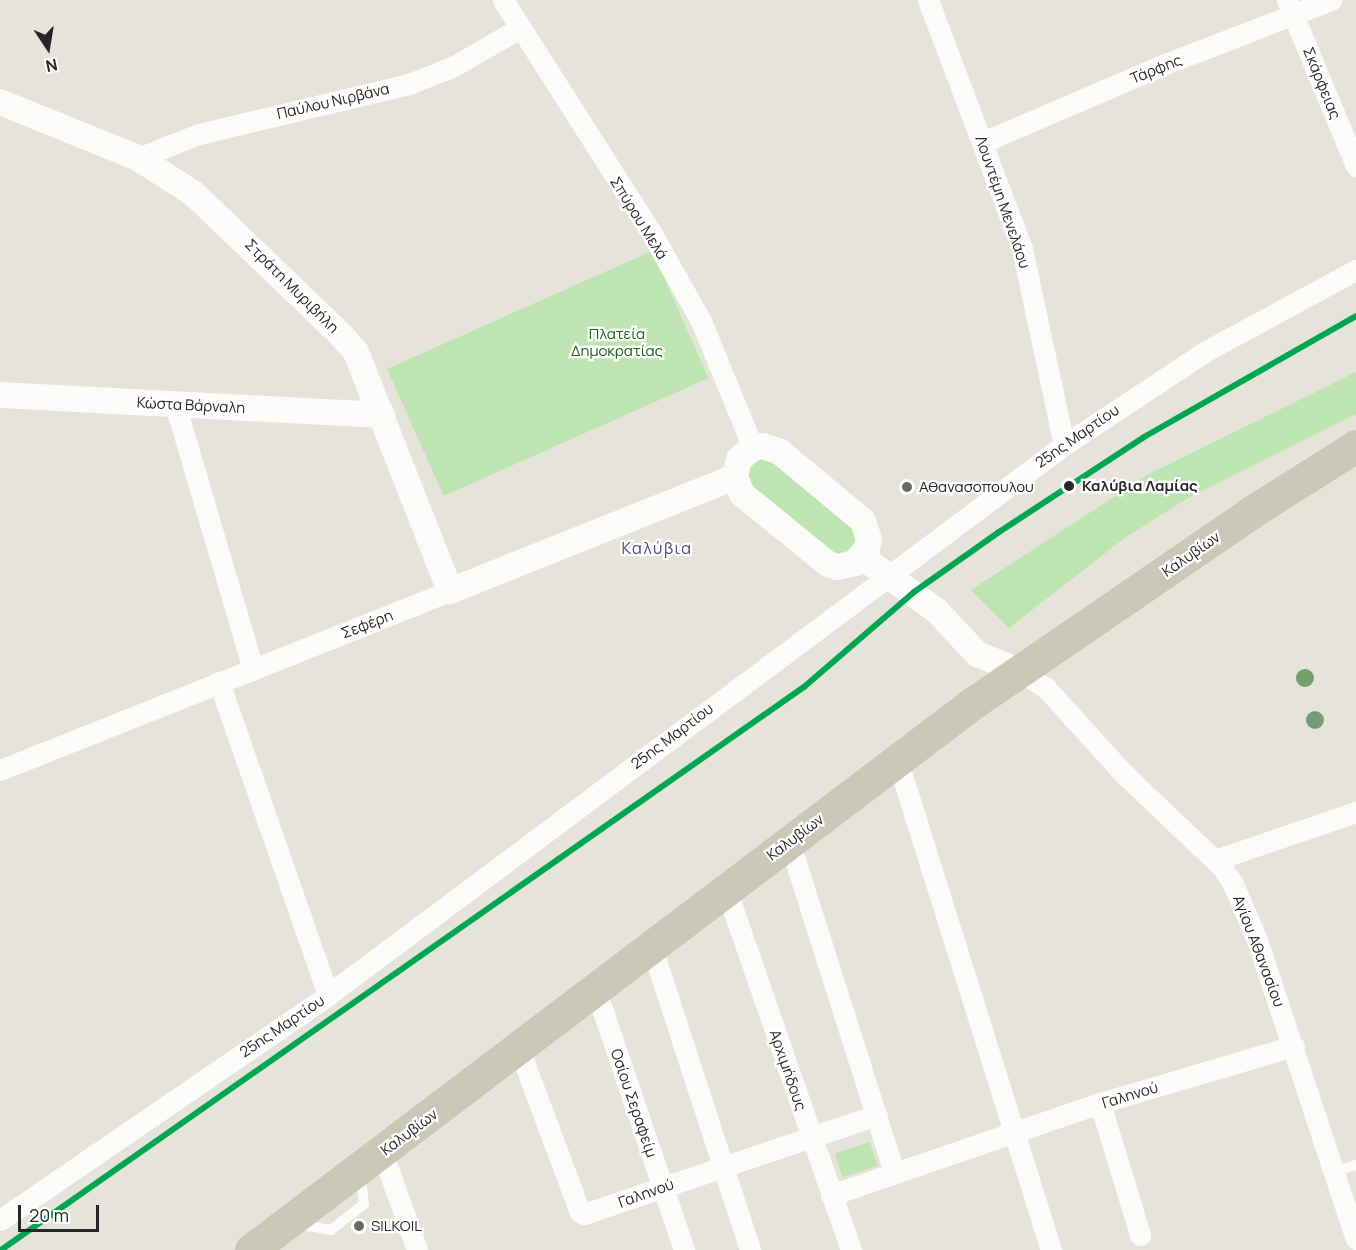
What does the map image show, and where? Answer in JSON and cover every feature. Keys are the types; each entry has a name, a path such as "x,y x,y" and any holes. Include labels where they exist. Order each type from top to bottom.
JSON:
{"main road":[{"name":"Καλυβίων","path":"251,1250 596,991 897,759 1019,671 1250,513 1356,446"}],"street":[{"name":"Σπύρου Μελά","path":"503,0 651,232 684,291 728,382 753,448"},
{"name":"Λουντέμη Μενελάου","path":"928,0 1022,249 1064,445"},
{"name":"Τάρφης","path":"983,142 1291,8 1331,0"},
{"name":"Σκάρφειας","path":"1291,8 1356,166"},
{"name":"Παύλου Νιρβάνα","path":"138,158 199,135 409,84 454,66 520,28"},
{"name":"Στράτη Μυριβήλη","path":"0,102 138,158 193,193 326,319 356,352 450,591"},
{"name":"25ης Μαρτίου","path":"0,1220 328,995 888,573 1064,445 1206,351 1356,270"},
{"name":"Κώστα Βάρναλη","path":"0,395 382,415"},
{"path":"176,404 253,669"},
{"path":"753,448 772,448 780,452 863,521 869,539 862,556 846,566 828,564 742,494 735,477 739,459 753,448"},
{"name":"Σεφέρη","path":"0,770 735,477"},
{"path":"862,556 937,611 977,654 1019,671"},
{"name":"Αγίου Αθανασίου","path":"1019,671 1046,688 1125,775 1215,860 1233,884 1257,940 1294,1046 1356,1239"},
{"path":"219,682 328,995"},
{"path":"897,759 1051,1250"},
{"path":"1215,860 1356,813"},
{"path":"789,841 894,1172"},
{"name":"Αρχιμήδους","path":"726,890 851,1250"},
{"path":"652,948 750,1250"},
{"name":"Οσίου Σεραφείμ","path":"596,991 684,1250"},
{"name":"Γαληνού","path":"831,1196 894,1172 1100,1103 1294,1046"},
{"name":"Γαληνού","path":"519,1049 580,1212 588,1214 810,1135 877,1115"},
{"path":"1100,1103 1140,1235"},
{"path":"371,1160 417,1250"}],"lane":[{"path":"1334,1172 1356,1165"}],"green space":[{"name":"Πλατεία Δημοκρατίας","path":"652,251 709,378 444,496 387,369"},
{"path":"1356,372 1356,414 1188,498 1126,537 1009,628 971,590 1149,474"},
{"path":"764,453 857,523 862,542 839,561 749,493 746,463"},
{"path":"870,1142 878,1166 843,1177 835,1153"}],"transit line":[{"path":"1,1250 804,687 914,592 999,532 1144,437 1356,316"}],"place":[{"name":"Καλύβια Λαμίας","path":"1069,486"},
{"name":"Αθανασοπουλου","path":"907,487"},
{"name":"SILKOIL","path":"359,1226"}],"district":[{"name":"Καλύβια","path":"657,548"}]}
